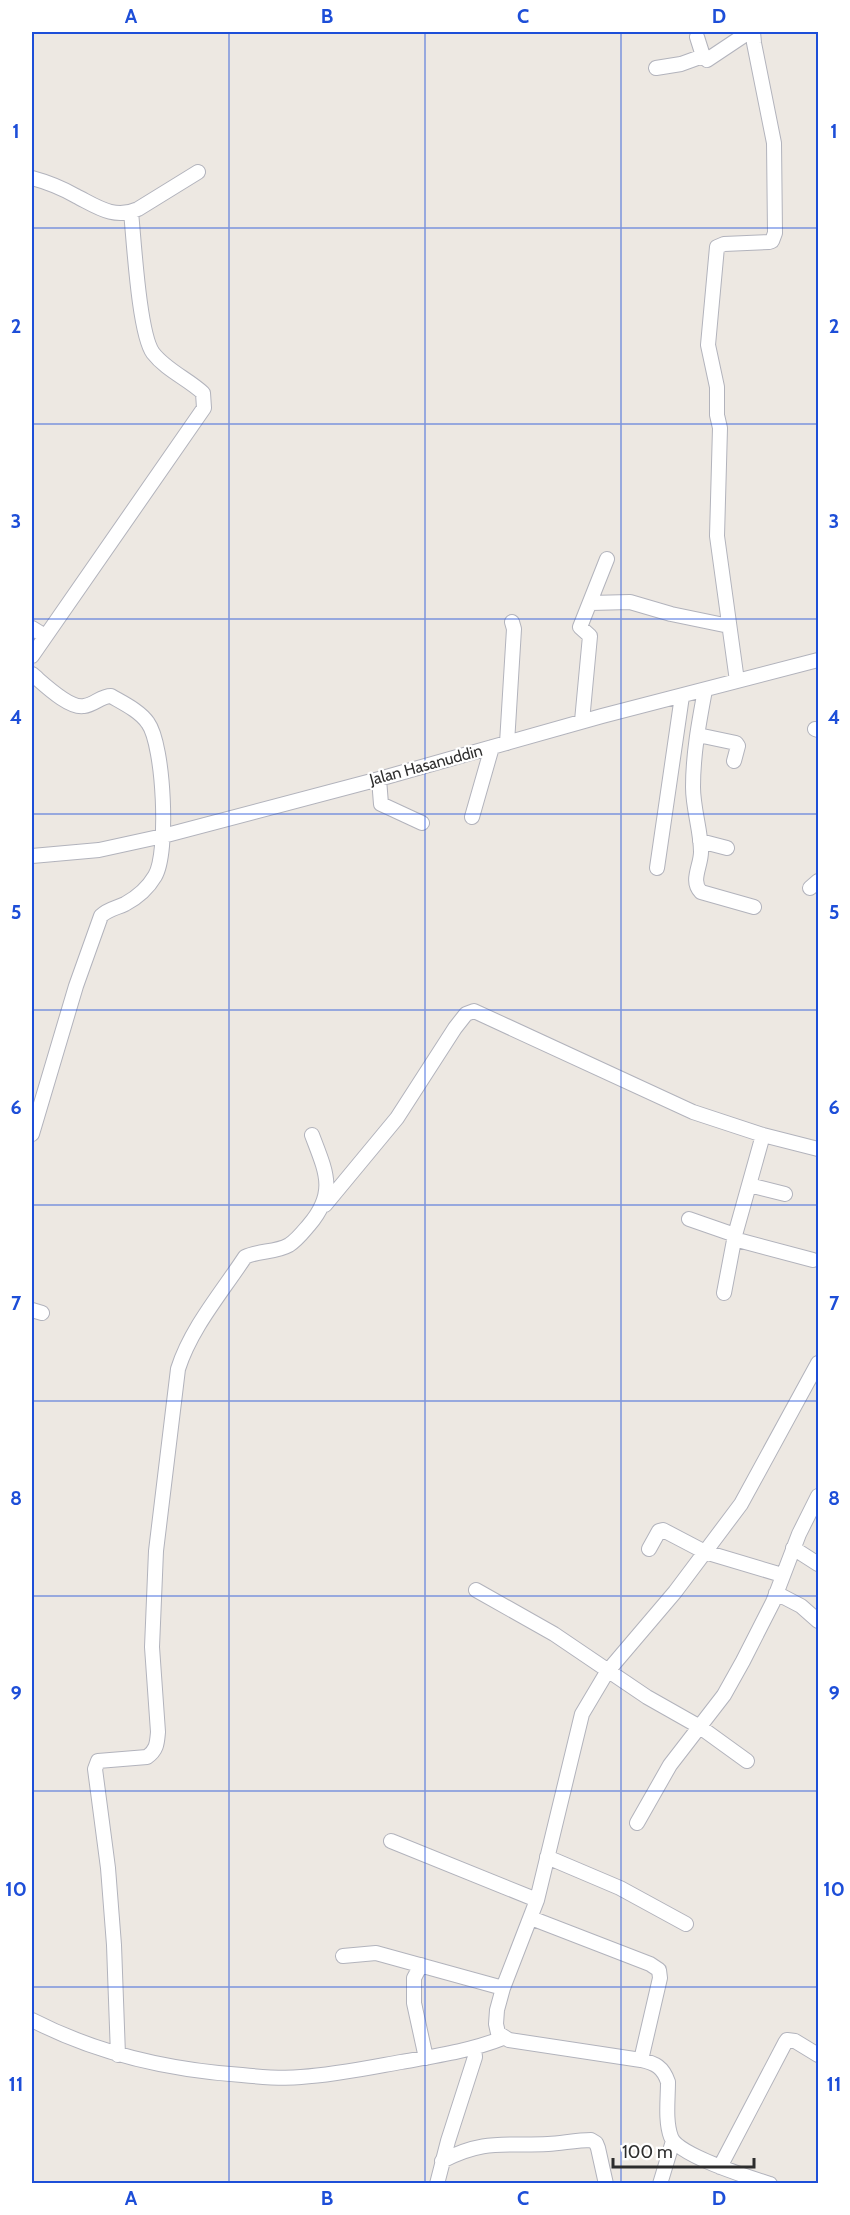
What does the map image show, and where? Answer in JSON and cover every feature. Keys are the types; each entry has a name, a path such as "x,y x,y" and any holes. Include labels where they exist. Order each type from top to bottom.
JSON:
{"street":[{"path":"697,37 703,56 707,60 751,32 774,143 776,233 772,241 724,244 717,247 708,345 717,387 720,436 717,536 736,681"},
{"path":"656,68 681,64 703,56"},
{"path":"32,178 52,184 107,212 131,212 198,172"},
{"path":"32,656 204,408 203,393 160,360 147,342 131,212"},
{"path":"582,721 590,636 580,627 607,559"},
{"path":"591,603 630,602 671,614 729,626"},
{"path":"507,743 514,629 512,622"},
{"path":"32,628 45,636"},
{"name":"Jalan Hasanuddin","path":"32,856 99,850 163,836 375,780 582,721 819,660"},
{"path":"32,674 76,706 88,706 106,696 111,696 148,722 154,737 161,782 163,836 160,865 150,883 136,897 101,916 76,986 32,1134"},
{"path":"705,690 693,788 701,855 696,879 697,888 701,892 754,906"},
{"path":"657,868 682,696"},
{"path":"698,735 736,743 738,746 734,762"},
{"path":"472,817 492,747"},
{"path":"375,780 381,804 422,823"},
{"path":"700,841 726,848"},
{"path":"118,2055 114,1945 108,1868 95,1769 98,1761 147,1757 154,1752 157,1744 152,1647 156,1551 178,1369 195,1332 245,1257 289,1245 300,1236 396,1118 455,1028 466,1014 474,1011 693,1112 763,1135 819,1149"},
{"path":"312,1135 325,1171 327,1186 325,1204"},
{"path":"724,1293 735,1237 763,1135"},
{"path":"749,1185 785,1194"},
{"path":"689,1219 735,1237 813,1260"},
{"path":"503,2038 498,2033 496,2024 503,1988 537,1900 578,1725 589,1700 609,1670 675,1592 741,1503 819,1363"},
{"path":"638,1823 670,1766 724,1695 759,1631 777,1593 793,1548 819,1496"},
{"path":"649,1549 659,1532 663,1530 705,1552 782,1575"},
{"path":"793,1548 819,1564"},
{"path":"476,1590 554,1634 647,1697 700,1727 747,1761"},
{"path":"777,1593 801,1606 819,1621"},
{"path":"391,1841 537,1900"},
{"path":"547,1857 620,1888 686,1924"},
{"path":"531,1918 650,1964 658,1970 660,1978 641,2060"},
{"path":"343,1956 376,1953 503,1988"},
{"path":"421,1965 414,1978 414,2003 426,2058"},
{"path":"32,2020 118,2055 174,2069 217,2074 299,2078 328,2075 474,2048 503,2038 641,2060 657,2065 665,2074 668,2082 669,2128 672,2141 660,2184"},
{"path":"720,2167 782,2046 788,2040 795,2041 819,2055"},
{"path":"437,2184 442,2161 475,2057 474,2048"},
{"path":"442,2161 463,2150 488,2145 551,2144 591,2140 598,2148 606,2184"},
{"path":"672,2141 681,2149 720,2167 770,2184"}]}
